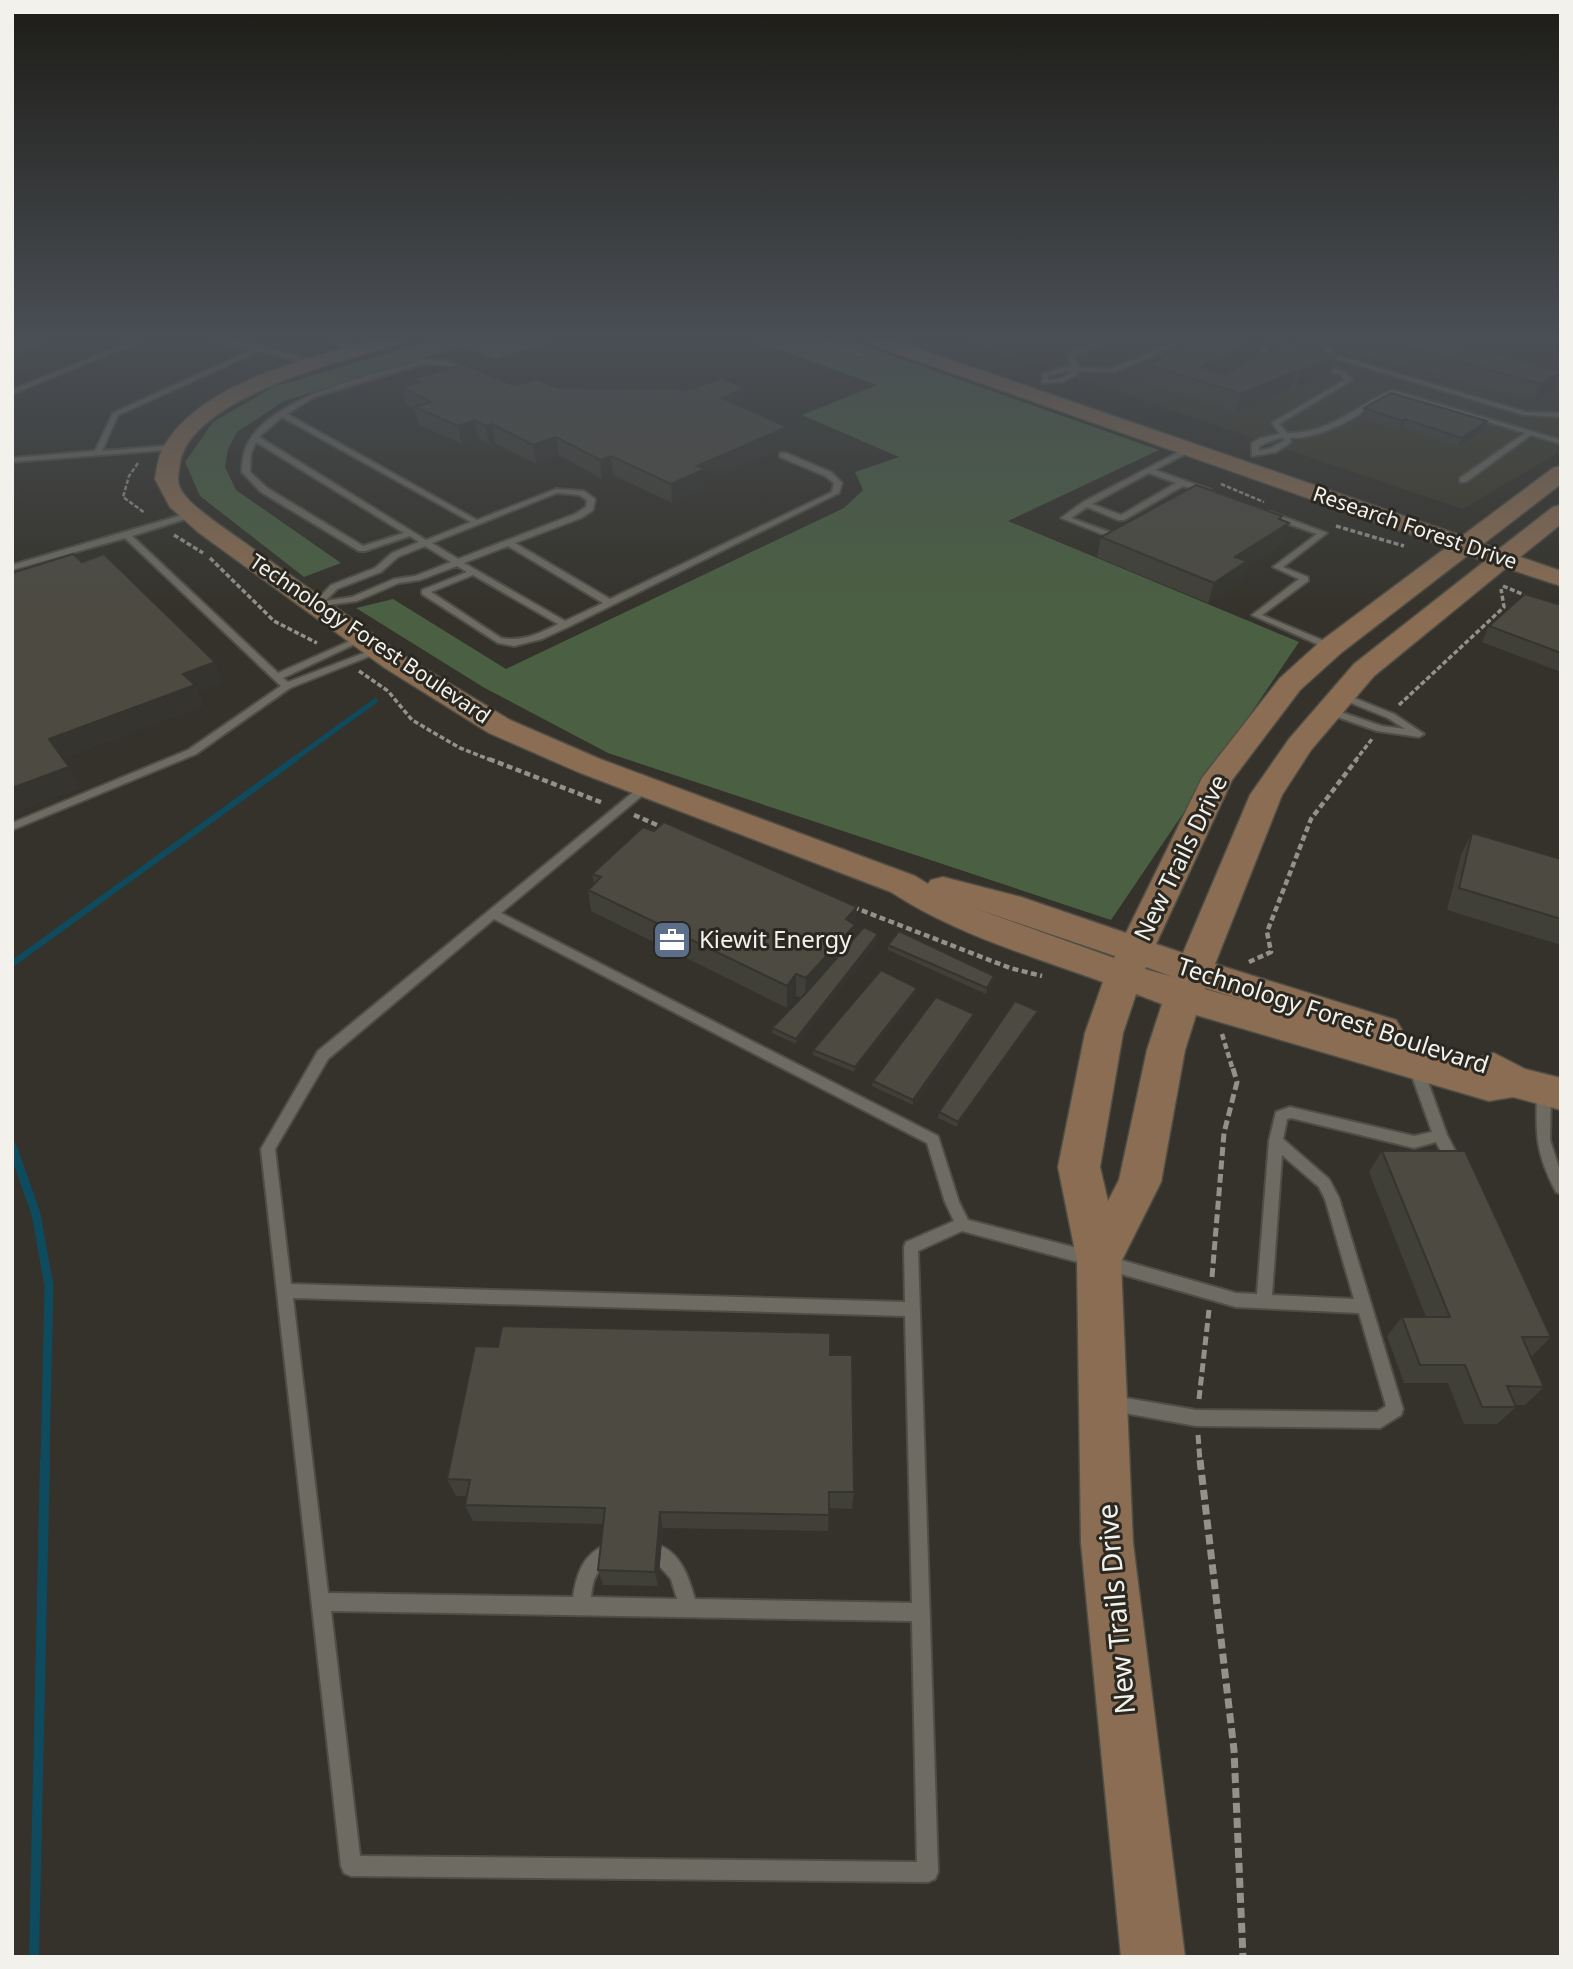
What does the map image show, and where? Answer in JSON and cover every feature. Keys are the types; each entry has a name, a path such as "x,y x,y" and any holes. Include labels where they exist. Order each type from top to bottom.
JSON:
{"street":[{"name":"Technology Forest Boulevard","path":"188,431 175,447 166,480 173,496 192,514 372,644 479,716 524,739 903,884 937,906 976,922 1130,962 1229,996 1488,1063 1539,1088"},
{"name":"Research Forest Drive","path":"1136,431 1472,539"},
{"name":"Research Forest Drive","path":"1188,431 1255,454 1472,539 1508,563 1561,579"},
{"name":"New Trails Drive","path":"1153,1957 1107,1543 1099,1261 1079,1167 1104,1033 1130,962 1217,778 1290,684 1331,647 1561,473"},
{"name":"New Trails Drive","path":"1099,1261 1140,1182 1166,1050 1188,984 1266,794 1300,745 1364,670 1508,563 1561,512"},
{"name":"Research Forest Drive","path":"1508,563 1561,559"},
{"path":"1290,684 1336,703"},
{"path":"1229,996 1414,1064 1489,1085 1539,1088"}],"lane":[{"path":"97,454 107,431"},
{"path":"260,431 245,454 246,472 264,490 362,548 410,534"},
{"path":"312,431 476,522"},
{"path":"1280,431 1283,435 1289,442 1273,450 1255,454 1255,445 1269,436 1283,435 1315,433 1320,431"},
{"path":"1523,431 1561,442"},
{"path":"1463,480 1530,433"},
{"path":"255,439 460,562 472,572 565,625"},
{"path":"12,460 175,447"},
{"path":"1112,536 1065,518 1086,503 1188,449"},
{"path":"472,572 425,592 498,640 514,643 539,637 835,493 838,483 828,474 783,454"},
{"path":"1148,470 1220,496"},
{"path":"1086,503 1121,518 1181,482"},
{"path":"556,491 580,493 591,499 590,508 578,516 460,562 354,599 317,605 334,587 378,570 395,555 556,491"},
{"path":"1259,510 1323,533 1277,567 1305,579 1256,615 1331,647"},
{"path":"12,568 93,543 128,536 192,514"},
{"path":"128,536 287,686"},
{"path":"509,542 610,603"},
{"path":"278,677 333,652 372,644"},
{"path":"12,827 192,752 287,686 347,663 372,644"},
{"path":"1336,703 1391,716 1419,734 1380,729 1336,703"},
{"path":"646,787 323,1055 268,1149 351,1866 928,1872 911,1247 962,1224 1236,1300 1365,1306"},
{"path":"495,915 933,1140 952,1202 962,1224"},
{"path":"1414,1064 1440,1135 1464,1182"},
{"path":"1539,1088 1543,1147 1561,1188"},
{"path":"1264,1301 1276,1141 1281,1116 1290,1112 1414,1142 1440,1135"},
{"path":"1103,1402 1196,1418 1380,1420 1395,1409 1332,1198 1324,1183 1276,1141"},
{"path":"283,1292 912,1309"},
{"path":"580,1607 587,1572 593,1561 607,1553"},
{"path":"661,1555 678,1574 689,1608"},
{"path":"320,1602 920,1612"}],"path":[{"path":"145,450 129,475 123,497 207,556 274,621 333,652"},
{"path":"1391,716 1431,672 1504,607 1500,591 1508,563"},
{"path":"347,663 388,691 412,720 460,748 676,832"},
{"path":"1243,1957 1234,1750 1203,1502 1196,1418 1211,1291 1224,1133 1237,1082 1219,1025 1239,966 1271,953 1267,932 1311,819 1380,729"},
{"path":"851,906 1010,968 1047,977"}],"shaded area":[{"path":"1232,431 1561,431 1561,451 1463,509"}],"green space":[{"path":"207,431 239,431 228,449 225,467 236,490 341,563 304,577 200,496 185,462"},
{"path":"839,431 1105,431 1159,450 1008,521 1299,642 1111,920 608,753 483,687 356,608 393,599 506,669 844,508 863,490 855,472 899,457"}],"building":[{"path":"505,431 778,431 697,466 705,469 671,484 611,456 600,460 556,437 533,445"},
{"path":"1441,431 1472,431 1462,438"},
{"path":"1196,485 1282,516 1279,519 1289,523 1235,557 1247,561 1214,583 1101,537"},
{"path":"73,554 82,562 104,554 215,662 183,674 195,685 49,739 69,767 12,788 12,573"},
{"path":"1525,594 1561,605 1561,653 1489,626"},
{"path":"664,822 857,907 846,919 855,925 806,978 796,974 787,986 588,890 601,877 592,874 643,827 654,831"},
{"path":"1472,833 1561,859 1561,919 1459,888"},
{"path":"864,927 878,934 796,1039 772,1028 805,994"},
{"path":"899,931 994,976 987,988 888,945"},
{"path":"881,970 917,988 855,1067 813,1050"},
{"path":"936,997 974,1014 913,1100 873,1081"},
{"path":"1015,1001 1038,1011 958,1122 939,1112"},
{"path":"1382,1151 1465,1151 1551,1337 1522,1337 1544,1387 1507,1386 1516,1407 1482,1407 1465,1365 1420,1365 1402,1317 1450,1317"},
{"path":"502,1326 830,1333 830,1355 852,1355 854,1492 829,1492 829,1515 660,1512 655,1572 598,1570 605,1508 465,1505 470,1480 447,1479 475,1346 498,1347"}],"waterway":[{"path":"292,761 375,701"},
{"path":"12,964 295,759"},
{"path":"12,1146 36,1214 49,1286 45,1461"},
{"path":"34,1957 45,1460"}],"place":[{"name":"Kiewit Energy","path":"672,940"}]}
